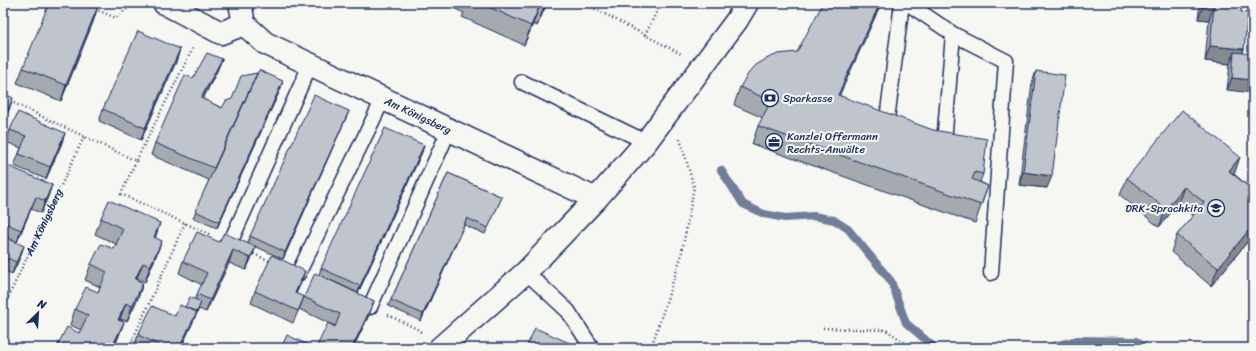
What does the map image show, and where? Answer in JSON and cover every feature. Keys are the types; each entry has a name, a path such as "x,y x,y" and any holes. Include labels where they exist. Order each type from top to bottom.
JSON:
{"street":[{"path":"164,3 221,33 244,24 240,3"},
{"path":"440,348 526,272 596,199 646,142 737,20 747,3"},
{"name":"Am Königsberg","path":"244,24 265,43 596,199"}],"lane":[{"path":"886,127 902,3"},
{"path":"907,3 953,34 1006,61 991,273"},
{"path":"945,131 953,34"},
{"path":"230,243 310,65"},
{"path":"522,82 646,142"},
{"path":"298,274 383,99"},
{"path":"370,307 449,130"},
{"path":"526,272 568,311 592,348"}],"path":[{"path":"94,9 116,18 134,3"},
{"path":"584,3 645,34 702,66"},
{"path":"645,34 661,3"},
{"path":"1250,3 1253,11"},
{"path":"204,25 121,194 298,274"},
{"path":"3,98 136,161"},
{"path":"651,348 681,257 694,187 671,109"},
{"name":"Am Königsberg","path":"3,308 84,137"},
{"path":"129,348 186,223"},
{"path":"370,307 418,329 423,334"},
{"path":"823,328 886,330 913,348"}],"building":[{"path":"49,3 90,3 98,6 66,85 23,68"},
{"path":"480,3 546,3 544,7 540,5 531,26"},
{"path":"823,3 880,3 838,95 933,130 987,139 983,174 975,172 972,179 988,186 981,205 758,126 771,101 740,87 756,65 778,54 797,52"},
{"path":"1204,3 1242,3 1241,12 1248,13 1244,49 1210,46 1214,5"},
{"path":"138,31 180,49 145,128 103,109"},
{"path":"1234,52 1253,54 1253,80 1232,78"},
{"path":"207,53 222,59 201,98 222,108 226,101 232,99 241,76 257,73 214,168 155,143 185,75 193,78"},
{"path":"259,70 283,81 219,222 195,211"},
{"path":"1036,71 1065,75 1052,176 1023,172"},
{"path":"3,93 13,98 3,121"},
{"path":"314,95 349,111 285,252 250,236"},
{"name":"DRK-Sprachkita","path":"1182,110 1240,157 1229,171 1253,190 1253,225 1218,268 1177,235 1204,202 1184,187 1166,209 1127,178"},
{"path":"18,112 65,133 50,167 19,154 26,136 10,130"},
{"path":"385,128 424,145 360,286 321,268"},
{"path":"4,164 52,185 45,201 36,197 21,230 3,222 3,197 8,185 3,183"},
{"path":"448,173 502,197 488,228 467,218 423,314 391,300"},
{"path":"109,200 160,223 154,237 162,241 150,266 143,263 135,279 143,283 132,306 126,303 118,320 124,322 113,345 107,342 104,348 66,348 58,344 67,327 79,333 88,315 75,309 86,287 98,292 107,272 91,264 101,244 114,249 123,229 101,218"},
{"path":"197,232 219,242 224,233 256,247 250,258 233,250 210,300 197,294 207,273 183,261"},
{"path":"3,236 24,246 16,262 8,258 3,268"},
{"path":"272,255 305,271 295,293 304,297 298,311 255,291"},
{"path":"315,273 374,301 352,348 316,348 328,323 335,327 340,314 304,297"},
{"path":"190,297 201,302 197,312 185,307"},
{"path":"180,305 197,312 181,344 189,348 166,348 138,335 152,306 175,316"},
{"path":"535,328 572,344 571,348 526,348"},
{"path":"287,335 315,348 281,348"}],"waterway":[{"path":"721,170 743,204 764,214 785,218 814,216 834,220 848,229 891,281 906,323 935,348"},
{"path":"1046,348 1077,340 1136,341 1146,348"}],"place":[{"name":"Sparkasse","path":"770,98"},
{"name":"Kanzlei Offermann Rechts-Anwälte","path":"774,142"},
{"name":"DRK-Sprachkita","path":"1216,208"}]}
